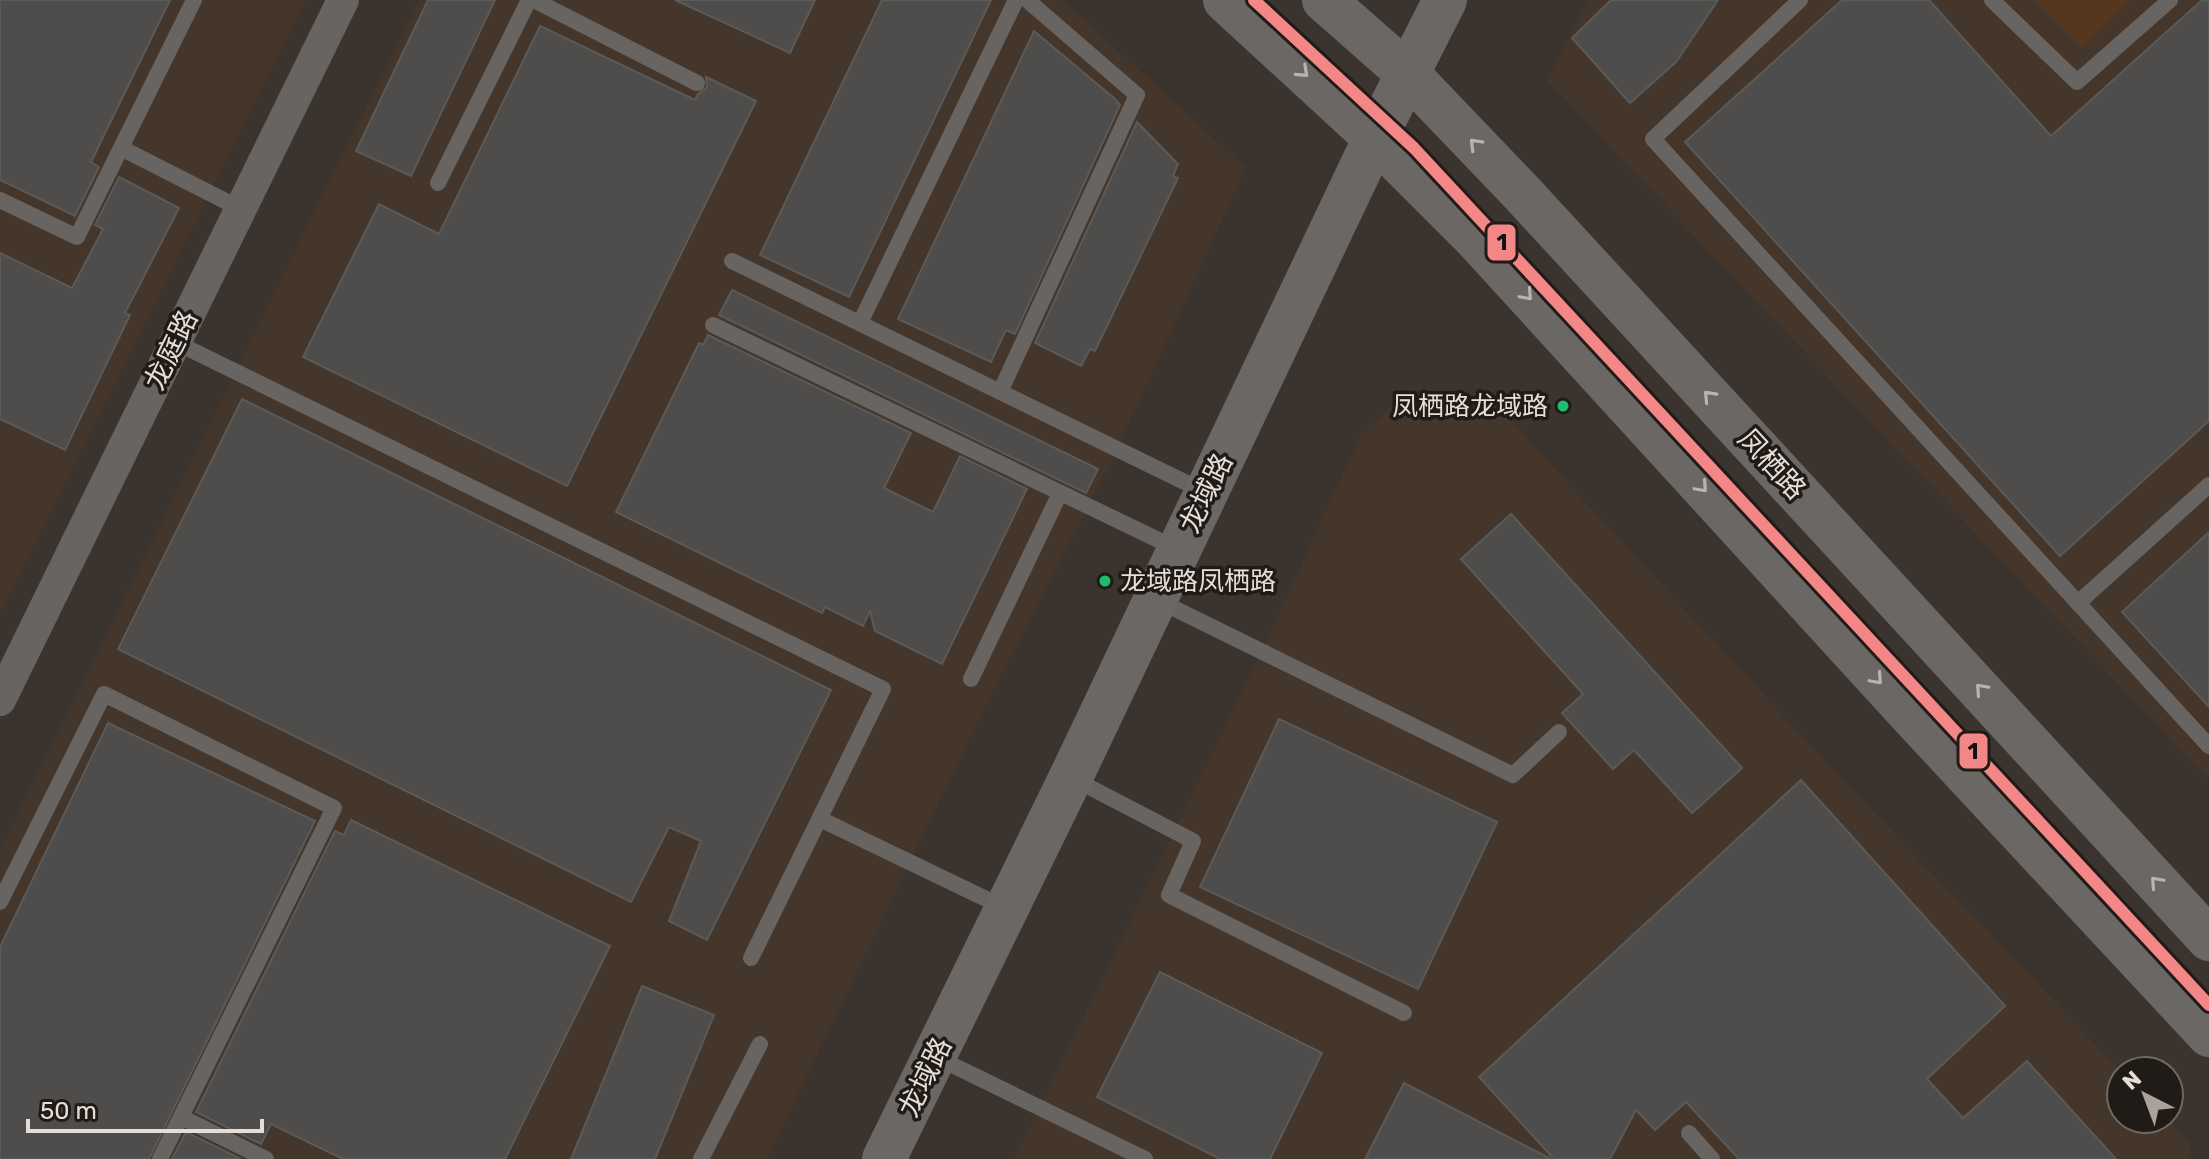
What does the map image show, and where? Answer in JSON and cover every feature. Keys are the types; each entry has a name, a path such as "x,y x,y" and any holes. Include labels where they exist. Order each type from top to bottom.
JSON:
{"main road":[{"path":"1238,12 1275,24 1289,18 1300,0"},
{"name":"凤栖路","path":"1324,0 1408,74 1521,192 2209,939"},
{"name":"龙域路","path":"884,1159 1071,777 1375,138 1445,0"},
{"path":"1238,12 1375,138 1476,239 1910,714 2209,1035"},
{"path":"1476,239 1490,208 1521,192"}],"street":[{"name":"龙庭路","path":"0,700 343,0"}],"lane":[{"path":"0,200 77,237 194,0"},
{"path":"438,183 531,0 697,83"},
{"path":"860,323 1016,0"},
{"path":"1000,392 1137,95 1027,0"},
{"path":"1800,0 1653,139 2209,746"},
{"path":"1992,0 2077,82 2170,0"},
{"path":"121,148 241,209"},
{"path":"732,261 1206,493"},
{"path":"713,325 1179,550"},
{"path":"175,342 883,689 751,958"},
{"path":"2078,603 2209,485"},
{"path":"971,679 1060,493"},
{"path":"1155,599 1513,775 1559,732"},
{"path":"0,902 104,694 334,808 160,1159"},
{"path":"1071,777 1193,841 1169,895 1404,1013"},
{"path":"820,819 1007,909"},
{"path":"701,1159 760,1044"},
{"path":"934,1057 1145,1159"},
{"path":"181,1117 266,1159"},
{"path":"1689,1133 1712,1159"}],"shaded area":[{"path":"0,0 306,0 0,614"},
{"path":"419,0 1063,0 1246,168 1109,467 987,703 767,1159 0,1159 0,850"},
{"path":"1589,0 2209,0 2209,780 1547,80"},
{"path":"2035,0 2129,0 2082,47"},
{"path":"1457,396 1507,417 1814,749 2106,1055 2105,1135 2182,1135 2189,1142 2189,1159 1014,1159 1253,670 1361,434 1395,404"}],"building":[{"path":"0,0 170,0 91,162 99,167 75,216 0,180"},
{"path":"428,0 495,0 411,176 356,151"},
{"path":"675,0 815,0 790,53"},
{"path":"882,0 991,0 849,297 760,255"},
{"path":"1611,0 1718,0 1676,62 1630,103 1572,38"},
{"path":"1842,0 1929,0 2051,136 2202,0 2209,0 2209,421 2060,556 1685,142"},
{"path":"540,26 695,100 707,87 706,77 756,101 567,486 303,357 379,204 439,234"},
{"path":"1034,31 1120,105 1015,334 1006,330 991,362 898,319"},
{"path":"1137,122 1178,164 1173,176 1178,178 1095,351 1090,349 1081,366 1035,343"},
{"path":"119,177 179,208 125,313 130,315 65,450 0,419 0,253 72,288 103,229 95,225"},
{"path":"732,290 1098,469 1086,493 719,315"},
{"path":"708,335 911,433 884,488 933,512 960,456 1027,489 942,664 875,631 870,611 863,626 825,607 822,613 616,512 699,343 703,345"},
{"path":"242,399 831,690 707,940 669,921 701,841 669,827 631,902 118,649"},
{"path":"1511,514 1742,768 1692,813 1634,750 1613,769 1562,713 1583,694 1461,559"},
{"path":"2209,532 2209,707 2122,612"},
{"path":"1279,719 1497,822 1418,989 1200,887"},
{"path":"108,723 315,821 149,1159 0,1159 0,947"},
{"path":"1801,780 2005,1006 1927,1079 1963,1118 2027,1061 2116,1159 1739,1159 1686,1102 1655,1130 1636,1110 1610,1159 1554,1159 1479,1077"},
{"path":"351,820 610,946 505,1159 343,1159 271,1124 261,1144 196,1112 335,831 344,835"},
{"path":"1160,972 1322,1053 1270,1159 1220,1159 1097,1097"},
{"path":"642,986 714,1015 655,1159 571,1159"},
{"path":"1404,1083 1551,1159 1365,1159"},
{"path":"186,1132 241,1159 172,1159"}],"transit line":[{"name":"1","path":"1254,0 1414,148 2209,1005"}],"place":[{"name":"凤栖路龙域路","path":"1563,406"},
{"name":"龙域路凤栖路","path":"1105,581"}]}
